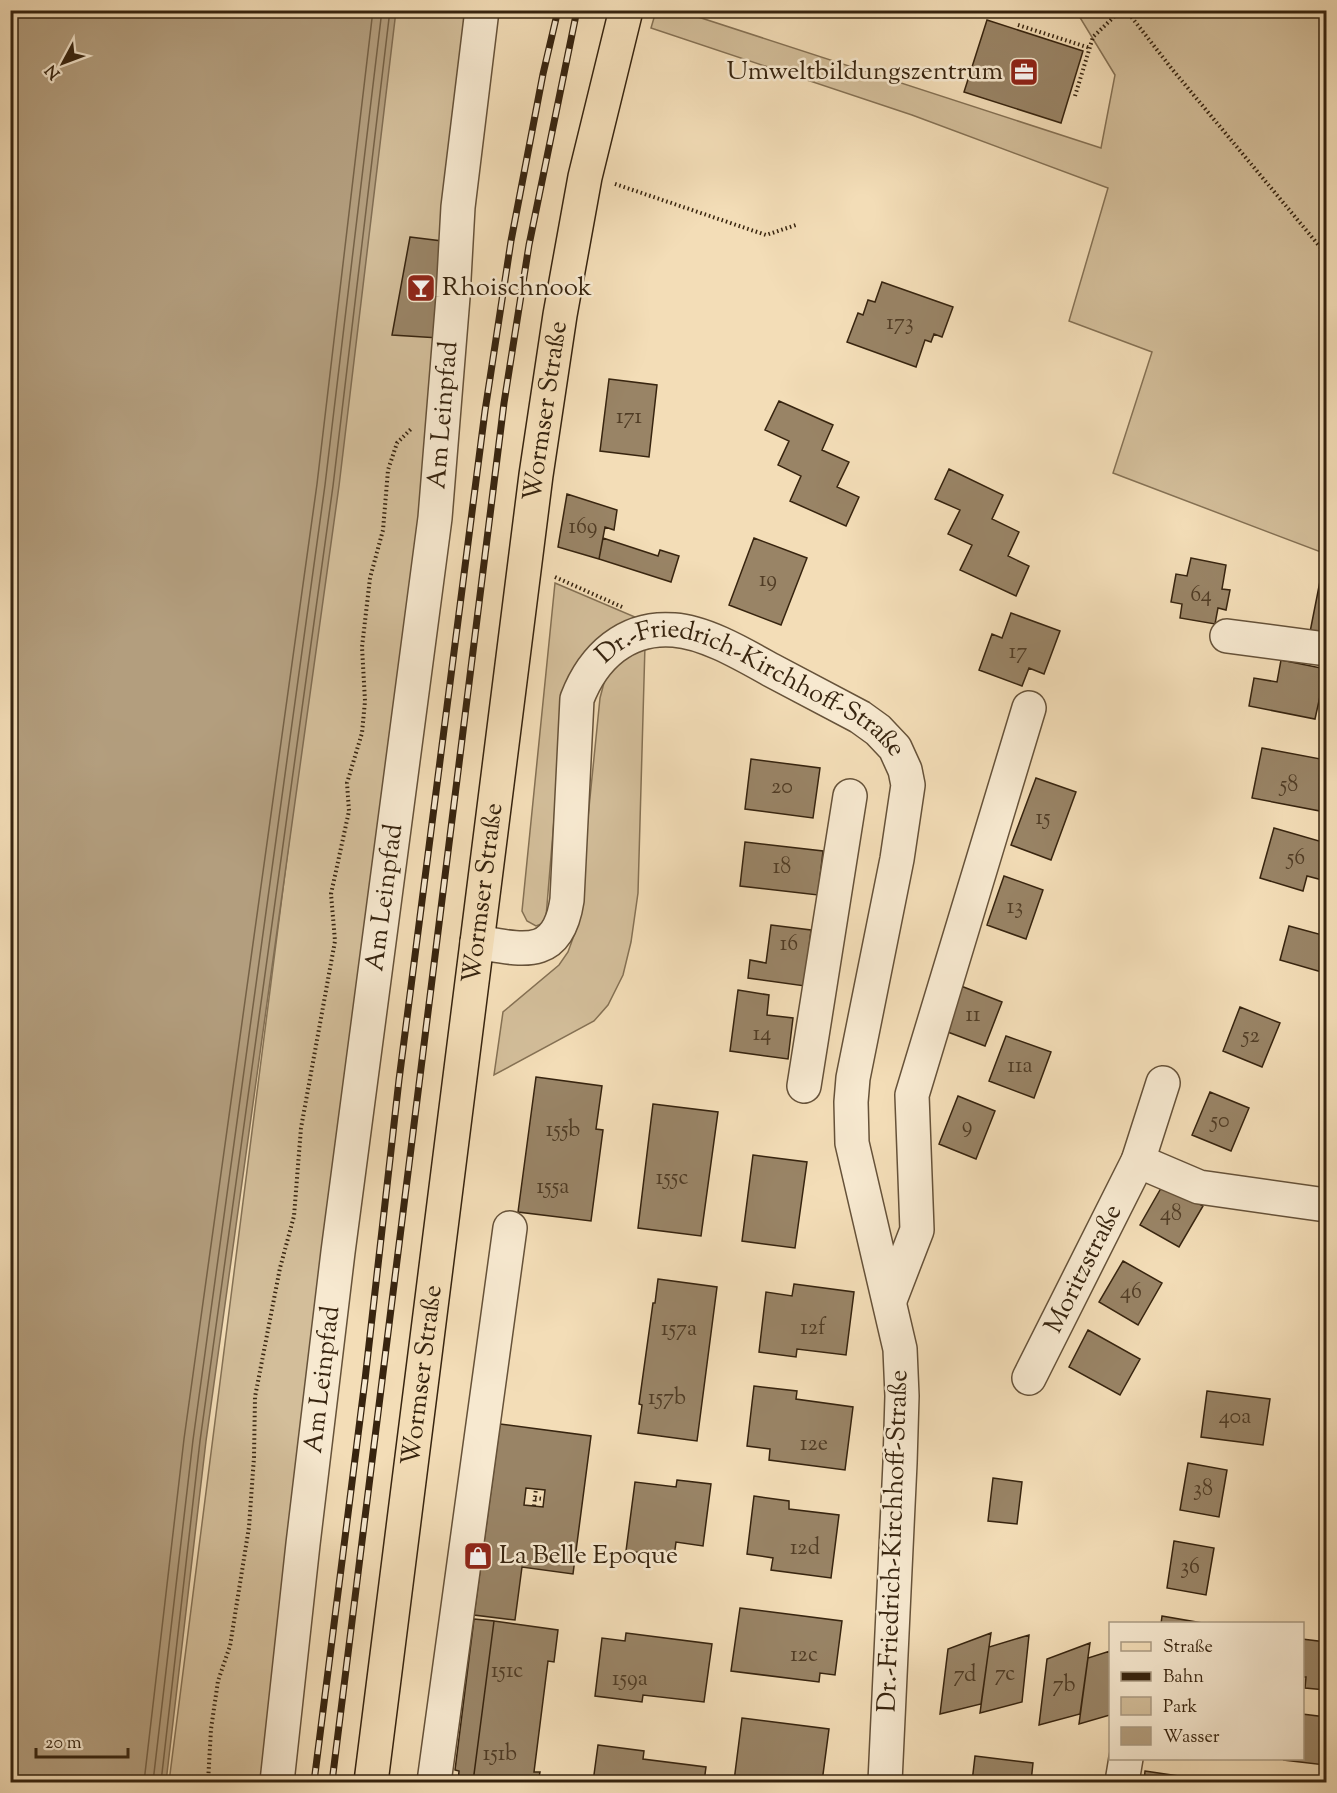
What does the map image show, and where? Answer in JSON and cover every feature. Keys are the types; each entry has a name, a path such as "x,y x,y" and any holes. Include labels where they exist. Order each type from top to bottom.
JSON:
{"main road":[{"name":"Wormser Straße","path":"371,1782 536,475 560,315 585,177 626,10"}],"street":[{"name":"Am Leinpfad","path":"277,1782 337,1263 435,518 458,207 482,10"},
{"name":"Dr.-Friedrich-Kirchhoff-Straße","path":"477,942 529,949 540,946 558,930 564,917 567,900 578,699 584,680 598,660 633,636 649,631 675,630 706,638 732,649 860,717 878,730 895,748 905,770 908,785 895,870 853,1078 852,1143 900,1349 902,1396 885,1782"},
{"path":"1227,636 1326,649"},
{"path":"890,1300 917,1230 912,1095 1029,708"},
{"name":"Dr.-Friedrich-Kirchhoff-Straße","path":"804,1086 850,796"},
{"path":"818,999 866,1011"},
{"name":"Moritzstraße","path":"1029,1378 1138,1161 1163,1083"},
{"path":"1138,1161 1199,1186 1326,1205"},
{"path":"434,1782 510,1228"},
{"path":"1122,1782 1126,1760"}],"path":[{"path":"1076,96 1093,37 1121,10"},
{"path":"1126,10 1172,69 1326,254"},
{"path":"1018,25 1090,48"},
{"path":"614,183 766,235 796,225"},
{"path":"208,1782 211,1729 218,1681 230,1646 249,1527 255,1397 280,1268 294,1216 301,1128 335,941 331,894 349,811 347,783 362,733 365,700 362,647 370,578 382,530 388,470 397,443 435,405 445,404"},
{"path":"534,1506 536,1489"},
{"path":"535,1498 544,1499"}],"green space":[{"path":"395,11 472,11 427,476 265,1782 169,1782"},
{"path":"656,11 684,11 1101,148 1115,75 1076,11 1326,11 1326,554 1113,473 1152,352 1069,321 1108,188 912,115 651,28"},
{"path":"555,583 642,620 563,711 546,917 544,923 536,926 527,921 522,911"},
{"path":"645,645 638,893 631,942 623,975 608,1005 594,1021 494,1075 503,1012 559,965 568,952 577,927 600,698 605,679 618,659"}],"water":[{"path":"11,10 396,11 339,486 206,1441 166,1782 11,1782"}],"building":[{"name":"Umweltbildungszentrum","path":"987,20 1083,51 1061,123 964,92"},
{"name":"Rhoischnook","path":"410,237 442,241 439,338 392,335"},
{"path":"882,282 953,307 942,337 934,334 931,342 925,340 916,367 847,342 858,313 863,315 868,300 875,302"},
{"path":"609,379 657,385 649,457 600,451"},
{"path":"779,401 833,425 822,450 849,462 837,487 859,497 846,526 790,501 801,476 778,465 789,441 765,430"},
{"path":"949,469 1003,495 992,519 1019,532 1008,556 1029,566 1016,596 960,570 972,545 948,534 960,510 935,499"},
{"path":"567,494 617,510 614,530 605,527 599,559 558,547"},
{"path":"603,538 658,556 660,550 679,556 671,582 599,559"},
{"path":"754,538 807,558 781,625 729,605"},
{"path":"1191,558 1226,565 1222,589 1230,590 1226,610 1218,608 1215,624 1180,618 1182,604 1171,602 1176,574 1187,576"},
{"path":"1323,566 1326,566 1326,636 1310,632"},
{"path":"1011,613 1060,631 1044,674 1029,668 1022,686 979,670 992,634 1002,638"},
{"path":"1281,660 1326,669 1315,719 1249,706 1254,678 1277,682"},
{"path":"1262,748 1326,760 1320,811 1252,798"},
{"path":"751,759 820,768 813,818 745,809"},
{"path":"1036,778 1076,792 1051,860 1011,845"},
{"path":"1274,828 1326,843 1326,881 1307,876 1303,891 1260,878"},
{"path":"745,842 823,851 818,895 740,886"},
{"path":"1004,876 1043,890 1026,939 987,925"},
{"path":"771,925 811,930 805,986 748,978 750,960 766,963"},
{"path":"1289,926 1326,936 1325,973 1280,960"},
{"path":"961,986 1002,1002 985,1046 945,1031"},
{"path":"738,990 769,995 767,1015 793,1018 788,1059 730,1051"},
{"path":"1240,1007 1280,1023 1262,1067 1223,1051"},
{"path":"1006,1036 1051,1052 1034,1098 989,1081"},
{"path":"536,1077 602,1086 596,1129 603,1130 591,1221 518,1212"},
{"path":"1210,1092 1249,1108 1231,1151 1192,1135"},
{"path":"958,1096 995,1111 976,1159 939,1144"},
{"path":"653,1104 718,1112 701,1236 638,1228"},
{"path":"753,1155 807,1162 795,1248 742,1241"},
{"path":"1164,1183 1203,1206 1179,1247 1140,1225"},
{"path":"1123,1261 1162,1283 1138,1325 1099,1302"},
{"path":"658,1279 717,1287 697,1441 638,1433 642,1405 639,1404"},
{"path":"794,1284 854,1292 846,1355 797,1349 796,1357 759,1352 766,1292 792,1296"},
{"path":"1088,1330 1140,1359 1120,1395 1069,1367"},
{"path":"1326,1330 1326,1367 1321,1367"},
{"path":"754,1386 797,1391 796,1399 853,1407 845,1470 769,1460 770,1449 747,1446"},
{"path":"1207,1391 1270,1399 1263,1445 1201,1437"},
{"path":"500,1424 591,1436 573,1574 522,1567 515,1620 474,1615","holes":["526,1488 545,1490 543,1507 524,1505"]},
{"path":"1188,1463 1227,1470 1219,1517 1180,1510"},
{"path":"993,1478 1022,1482 1017,1524 988,1521"},
{"path":"677,1480 711,1484 703,1546 676,1542 674,1557 626,1551 635,1482 676,1487"},
{"path":"754,1496 789,1501 789,1509 839,1515 831,1578 771,1570 773,1558 747,1554"},
{"path":"1174,1541 1214,1548 1206,1595 1167,1588"},
{"path":"740,1608 842,1621 835,1675 820,1673 819,1682 731,1671"},
{"path":"1162,1616 1196,1622 1161,1622"},
{"path":"474,1619 494,1621 473,1782 458,1782 459,1771 455,1770"},
{"path":"494,1621 558,1630 554,1662 548,1661 534,1772 540,1772 538,1782 473,1782"},
{"path":"626,1633 712,1644 704,1702 643,1695 642,1702 595,1696 602,1638 625,1641"},
{"path":"991,1633 981,1704 940,1714 948,1649"},
{"path":"1029,1635 1022,1702 980,1713 989,1647"},
{"path":"1304,1639 1326,1642 1326,1690 1305,1688 1306,1677 1304,1677"},
{"path":"1090,1643 1080,1714 1039,1725 1047,1659"},
{"path":"1109,1651 1109,1715 1079,1724 1088,1658"},
{"path":"1304,1714 1326,1717 1325,1765 1283,1760 1304,1760"},
{"path":"742,1718 829,1729 822,1782 734,1781"},
{"path":"598,1745 644,1751 643,1759 706,1767 704,1782 593,1782"},
{"path":"975,1756 1033,1763 1031,1782 972,1782"},
{"path":"1145,1771 1185,1777 1185,1782 1144,1782"}],"railway":[{"path":"314,1782 365,1380 399,1080 485,411 511,241 543,74 558,10"},
{"path":"332,1782 504,403 529,245 577,10"}],"place":[{"name":"Umweltbildungszentrum","path":"1024,72"},
{"name":"Rhoischnook","path":"421,288"},
{"name":"La Belle Epoque","path":"478,1556"}]}
